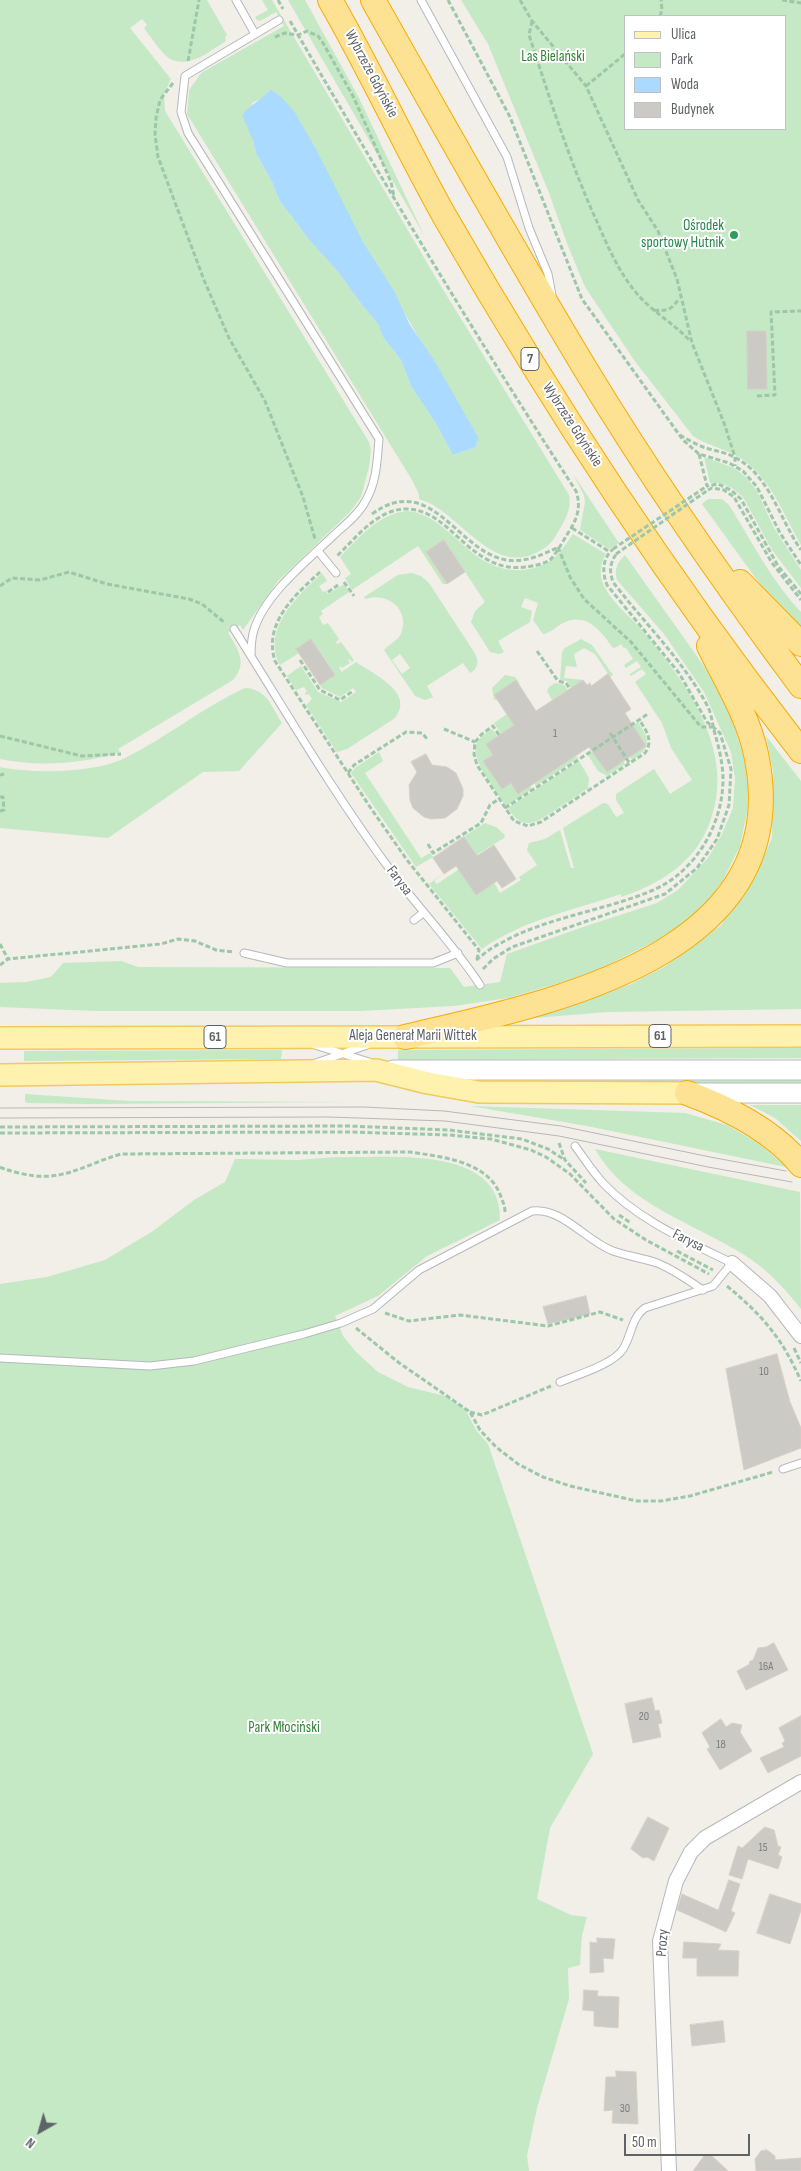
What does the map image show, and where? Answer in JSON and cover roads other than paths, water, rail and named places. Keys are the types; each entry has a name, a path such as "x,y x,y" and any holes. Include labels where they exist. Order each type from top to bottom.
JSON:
{"highway":[{"name":"Wybrzeże Gdyńskie","path":"330,0 361,54 444,215 522,346 586,448 678,584 801,751"},
{"path":"373,0 558,322 630,439 683,520 801,686"},
{"path":"683,520 801,644"},
{"path":"401,1036 536,1003 646,962 699,928 718,908 733,888 751,852 758,825 760,791 756,754 741,710 678,584"},
{"path":"687,1093 718,1106 772,1136 788,1148 801,1165"}],"main road":[{"name":"Aleja Generał Marii Wittek","path":"0,1038 801,1036"},
{"path":"385,1070 428,1084 478,1092 801,1093"},
{"path":"0,1075 385,1070 801,1070"}],"street":[{"name":"Farysa","path":"732,1263 770,1296 801,1336"},
{"name":"Prozy","path":"669,2171 660,1941 676,1881 691,1852 705,1838 801,1782"}],"lane":[{"path":"236,0 255,34"},
{"path":"421,0 508,157 529,228 548,274 558,322"},
{"path":"251,656 251,641 259,618 282,586 354,517 365,503 377,470 379,439 188,133 180,112 185,76 278,20"},
{"path":"318,550 336,573"},
{"name":"Farysa","path":"234,629 359,826 423,913 458,952 480,985"},
{"path":"414,920 423,913"},
{"path":"244,953 287,963 433,963 458,952"},
{"path":"288,1072 401,1036"},
{"path":"286,1037 342,1054 385,1070"},
{"name":"Farysa","path":"575,1146 602,1182 636,1212 680,1238 732,1263"},
{"path":"0,1358 150,1366 194,1361 341,1323 373,1309 419,1270 505,1227 532,1211 542,1210 552,1213 606,1247 660,1264 703,1290"},
{"path":"560,1382 618,1355 627,1342 637,1315 645,1308 713,1286 732,1263"},
{"path":"783,1469 801,1463"}],"water":[{"path":"271,90 280,96 294,111 317,151 363,242 394,291 410,325 434,360 478,437 476,447 453,455 435,422 411,386 401,360 383,337 378,324 279,200 272,182 256,153 253,140 242,115"}],"tram line":[{"path":"0,1108 364,1107 444,1111 561,1126 786,1171"},
{"path":"0,1118 329,1117 445,1121 559,1136 708,1167 792,1182"}],"place":[{"name":"Ośrodek sportowy Hutnik","path":"734,235"}],"park label":[{"name":"Las Bielański","path":"553,57"},
{"name":"Park Młociński","path":"284,1728"}]}
